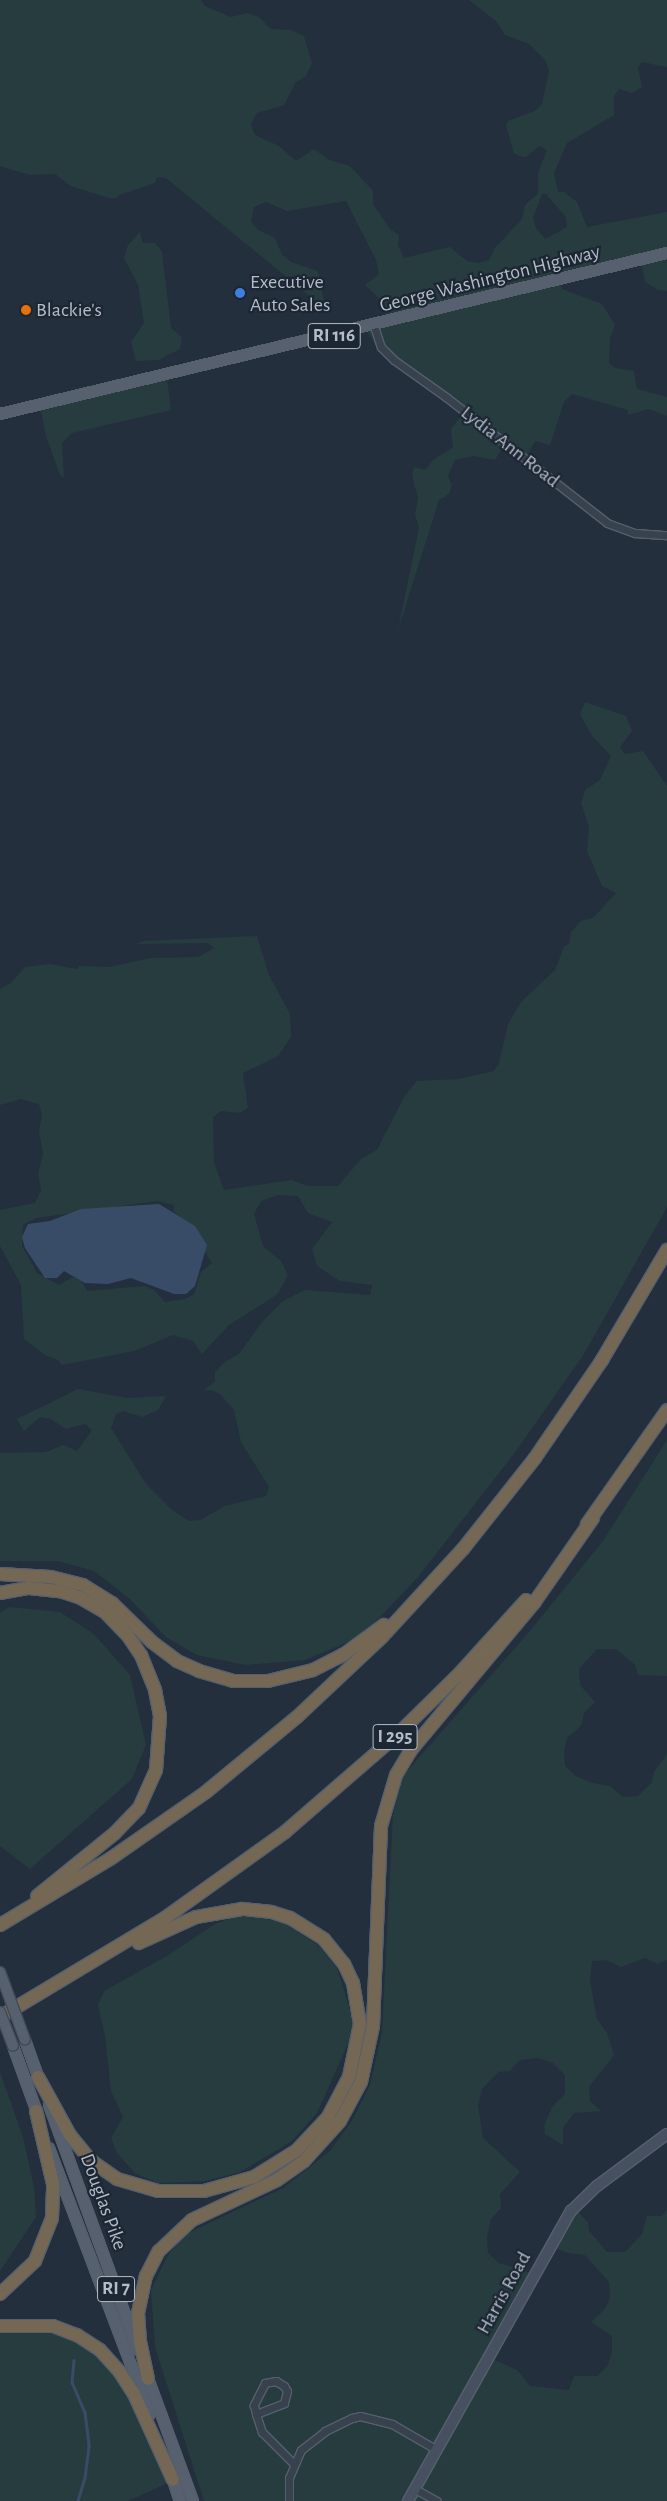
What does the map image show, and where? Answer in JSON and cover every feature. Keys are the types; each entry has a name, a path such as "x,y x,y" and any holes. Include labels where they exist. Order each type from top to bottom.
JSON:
{"highway":[{"path":"0,1924 118,1854 221,1780 319,1698 423,1593 488,1519 553,1434 602,1360 667,1250"},
{"name":"I 295","path":"0,2014 52,1987 214,1885 345,1782 459,1674 518,1609 593,1518 667,1410"},
{"path":"148,2379 140,2342 138,2304 146,2276 159,2251 192,2220 277,2180 304,2161 334,2130 357,2092 372,2038 381,1826 396,1775 411,1750 540,1595 593,1518"},
{"path":"0,1574 51,1577 83,1585 112,1603 152,1642 177,1661 209,1675 245,1682 279,1680 323,1666 359,1644 423,1593"},
{"path":"0,1593 30,1588 54,1590 79,1597 105,1612 128,1636 146,1666 158,1703 160,1728 156,1770 144,1799 132,1817 105,1842 0,1924"},
{"path":"38,2077 70,2134 101,2170 146,2188 204,2191 234,2184 263,2173 304,2145 337,2103 358,2046 358,2003 344,1964 331,1947 312,1930 272,1912 236,1909 196,1917 52,1987"},
{"path":"0,2294 34,2260 52,2218 53,2184 36,2111"},
{"path":"0,2326 53,2326 78,2335 100,2350 134,2394 173,2480"}],"main road":[{"name":"George Washington Highway","path":"0,414 374,326 667,253"},
{"name":"Douglas Pike","path":"0,1972 193,2501"},
{"name":"Douglas Pike","path":"0,2014 180,2501"}],"street":[{"name":"Lydia Ann Road","path":"374,326 381,347 394,360 453,402 607,523 636,533 667,535"},
{"name":"Harris Road","path":"408,2501 571,2211 597,2186 667,2134"},
{"path":"256,2414 284,2403 287,2391 284,2386 276,2381 265,2383 255,2399 256,2414 262,2432 293,2463"},
{"path":"289,2501 293,2463 313,2439 360,2416 392,2424 437,2450"},
{"path":"415,2489 438,2501"}],"green space":[{"path":"0,0 201,0 205,6 231,17 247,13 259,17 271,29 291,30 304,36 312,63 306,76 296,82 284,105 257,113 251,124 255,135 279,146 296,161 314,149 329,160 350,166 373,191 373,204 390,229 399,235 398,245 404,258 450,247 467,261 478,263 489,260 495,248 522,219 525,205 538,194 538,173 547,150 539,146 526,157 519,156 514,153 506,126 508,121 535,111 542,104 549,71 545,60 529,44 505,35 496,21 469,0 667,0 667,67 642,62 638,68 642,87 632,93 619,89 614,96 614,115 567,143 554,173 558,192 564,192 577,202 587,227 667,212 667,291 658,290 645,282 641,262 559,282 562,289 602,304 615,325 610,338 609,363 615,368 634,371 637,389 667,397 667,416 649,409 628,415 628,410 572,394 564,402 550,445 535,441 526,457 505,444 495,460 473,456 455,460 448,476 452,485 449,494 439,500 398,630 419,528 415,514 418,498 412,475 414,467 425,470 434,459 453,448 451,429 462,414 379,351 367,331 387,323 383,302 365,285 379,274 376,260 346,201 287,211 266,202 254,207 251,222 258,230 275,238 282,255 291,262 318,271 324,301 310,300 307,294 166,178 157,177 155,183 119,195 117,198 109,198 71,186 55,174 30,175 0,166","holes":["542,194 546,194 566,217 567,227 545,239 536,228 533,218"]},
{"path":"140,232 143,243 155,243 162,252 171,328 182,337 180,349 158,360 136,361 131,342 144,323 138,285 124,258 128,245"},
{"path":"167,378 171,410 72,433 62,443 64,478 60,475 46,436 40,406"},
{"path":"585,702 626,716 632,731 620,747 625,754 643,751 667,786 667,1207 584,1354 516,1451 418,1577 362,1636 305,1660 245,1665 197,1655 166,1637 130,1599 94,1571 58,1561 0,1561 0,1453 46,1452 63,1445 77,1451 92,1430 85,1424 66,1429 51,1419 40,1417 24,1431 17,1419 78,1389 128,1398 166,1396 158,1410 142,1417 123,1411 116,1414 111,1428 146,1484 172,1510 189,1521 200,1520 225,1506 266,1496 269,1487 241,1442 234,1410 220,1394 211,1390 203,1391 215,1381 215,1372 226,1361 239,1354 262,1322 283,1301 305,1290 370,1295 372,1285 340,1281 317,1266 312,1249 332,1222 308,1213 298,1196 278,1195 261,1201 254,1214 263,1246 281,1261 288,1275 278,1294 229,1325 202,1354 193,1341 173,1335 134,1351 62,1365 58,1360 45,1355 24,1339 21,1285 0,1246 0,1210 35,1203 41,1190 38,1173 43,1154 39,1132 42,1115 39,1104 21,1099 0,1105 0,989 11,983 25,967 50,964 77,969 79,966 109,967 151,958 198,957 214,948 208,943 136,944 144,941 257,936 269,975 290,1014 291,1037 278,1056 243,1073 248,1108 240,1113 221,1111 213,1117 214,1162 224,1190 292,1180 307,1186 338,1186 361,1159 377,1150 404,1097 417,1081 459,1079 494,1071 499,1063 508,1024 521,1002 555,970 564,947 569,944 571,932 581,921 593,918 616,893 602,886 587,851 589,827 581,803 585,790 600,780 611,756 592,736 580,714","holes":["157,1201 174,1205 173,1211 186,1222 212,1263 201,1272 194,1294 185,1299 165,1302 154,1290 145,1286 87,1291 81,1280 73,1277 59,1285 37,1273 22,1246 23,1225 36,1218"]},
{"path":"667,1440 667,1676 638,1675 635,1665 616,1649 597,1649 579,1669 580,1685 595,1702 584,1713 581,1726 567,1738 564,1752 565,1766 576,1776 593,1783 610,1786 623,1797 638,1796 652,1782 654,1772 667,1754 667,1960 658,1964 645,1958 621,1967 606,1960 592,1961 590,1981 597,2019 607,2033 614,2055 589,2087 590,2101 601,2111 574,2113 563,2128 563,2145 545,2134 544,2126 552,2107 565,2094 565,2075 553,2063 538,2058 520,2060 510,2071 498,2072 482,2089 478,2105 483,2138 520,2172 500,2194 501,2208 491,2219 487,2236 488,2253 499,2263 534,2274 488,2357 517,2370 530,2386 569,2390 574,2376 598,2376 608,2365 612,2351 612,2336 591,2322 604,2310 610,2298 609,2282 585,2255 568,2253 551,2246 575,2209 588,2222 589,2231 607,2252 625,2252 642,2234 647,2216 662,2216 667,2210 667,2501 204,2501 155,2347 151,2290 168,2255 184,2235 283,2188 330,2151 353,2119 370,2085 382,2033 393,1815 402,1777 529,1632 603,1541"},
{"path":"9,1607 60,1612 94,1634 130,1675 146,1745 132,1779 30,1869 0,1846 0,1613"},
{"path":"233,1917 259,1917 284,1923 318,1945 337,1968 353,2020 352,2035 317,2113 292,2141 240,2172 205,2181 159,2183 136,2174 117,2153 111,2138 123,2117 111,2091 105,2036 98,2005 104,1991 167,1956 215,1924"},
{"path":"0,2072 23,2137 34,2187 36,2217 0,2271"},
{"path":"0,2327 52,2328 90,2346 122,2379 168,2483 128,2501 0,2501"}],"water":[{"path":"159,1204 195,1226 207,1245 195,1286 186,1294 174,1294 131,1278 108,1284 85,1283 64,1271 57,1278 45,1278 25,1248 22,1237 28,1224 50,1221 81,1209"}],"waterway":[{"path":"74,2360 72,2382 85,2412 89,2446 85,2478 78,2501"}],"place":[{"name":"Executive Auto Sales","path":"240,293"},
{"name":"Blackie's","path":"26,310"}]}
